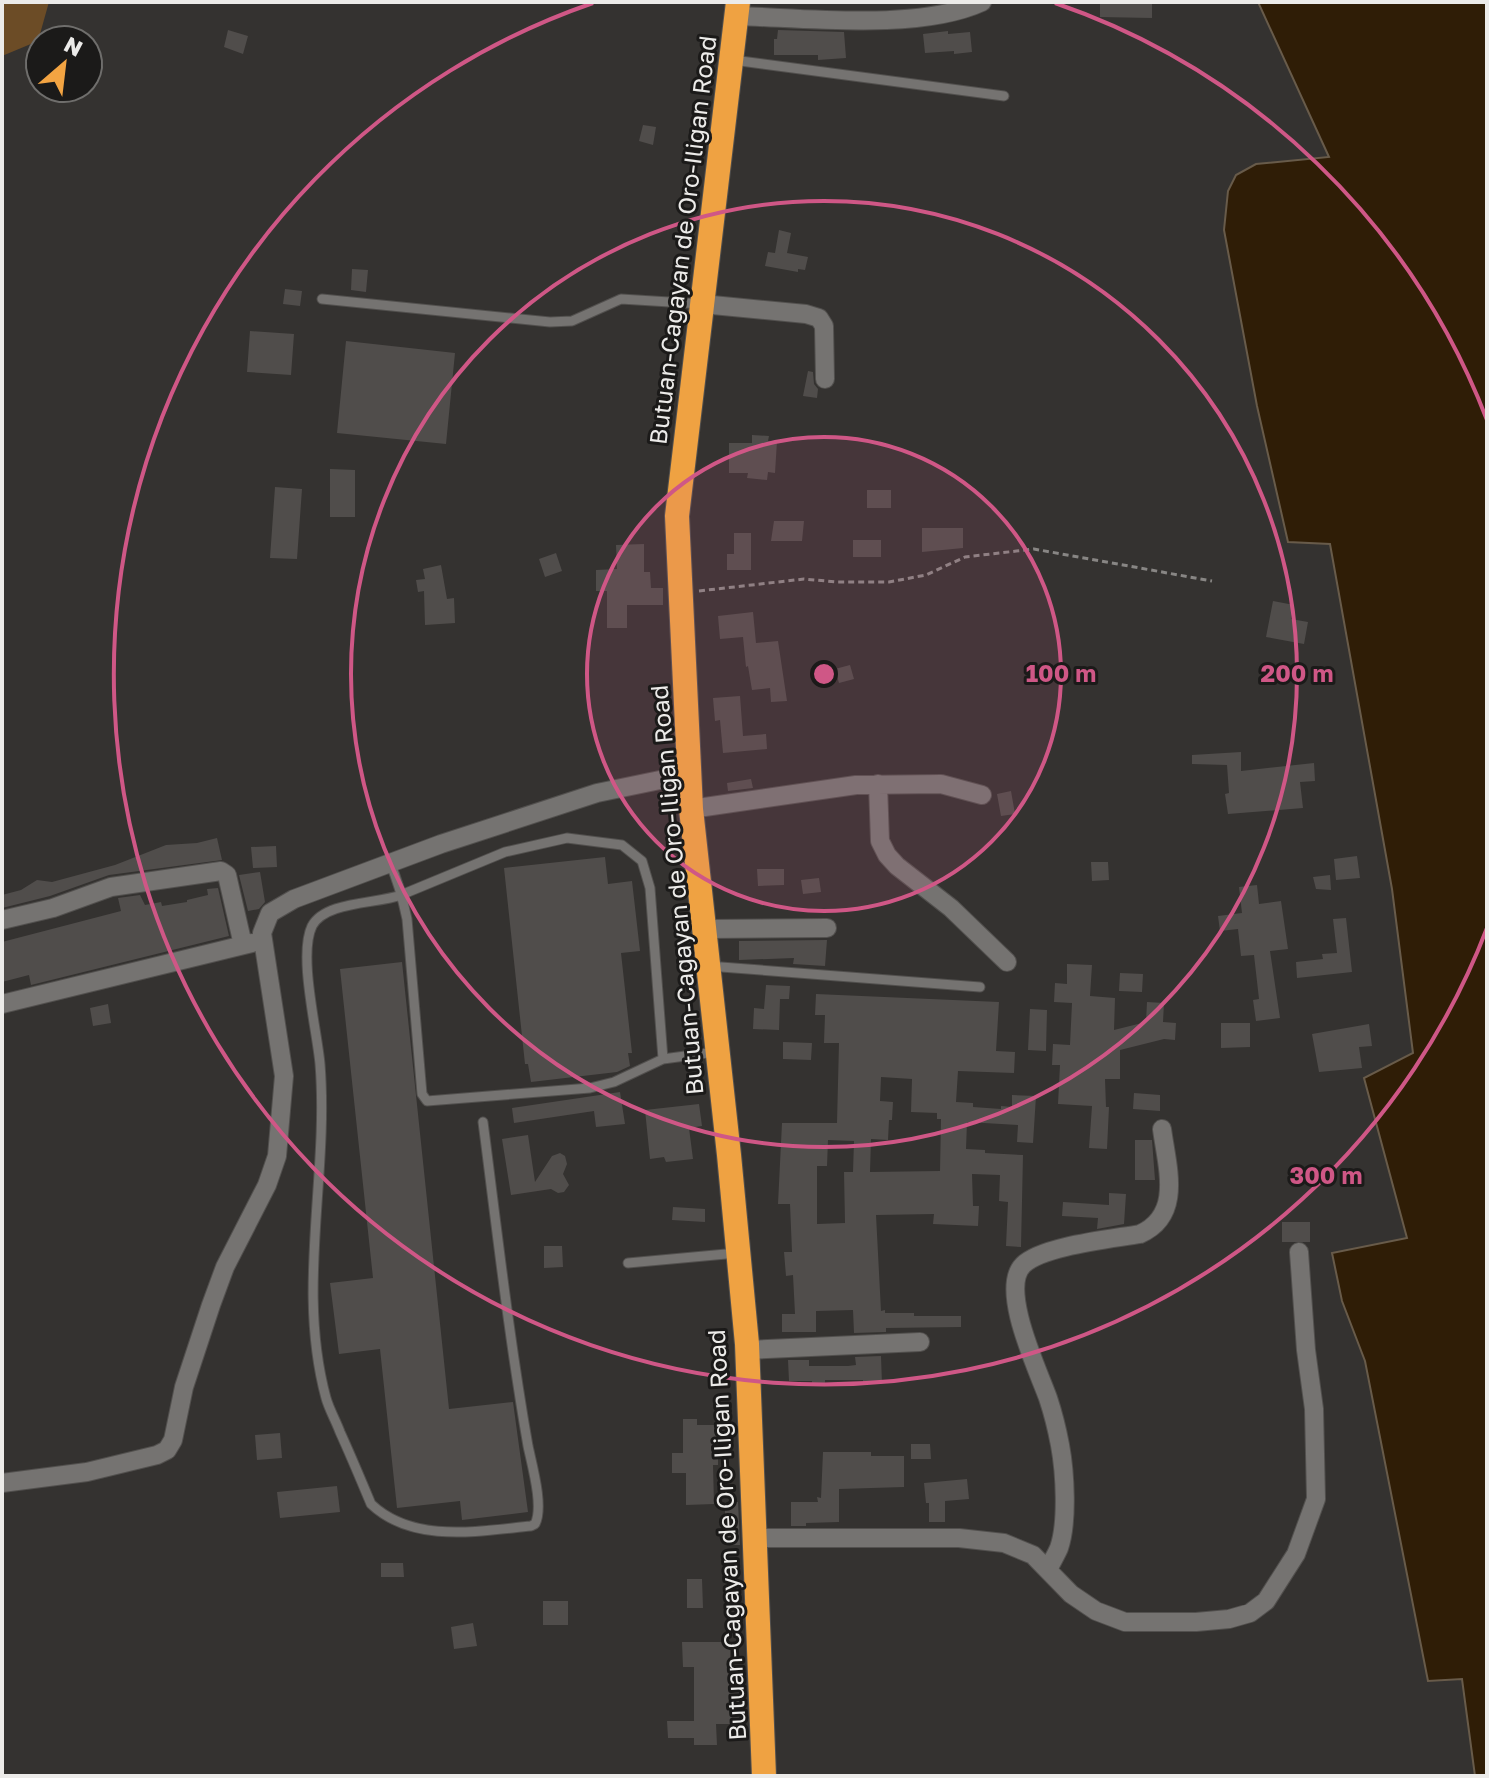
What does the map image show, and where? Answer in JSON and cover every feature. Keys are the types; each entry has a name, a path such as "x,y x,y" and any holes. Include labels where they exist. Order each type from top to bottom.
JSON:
{"highway":[{"name":"Butuan-Cagayan de Oro-Iligan Road","path":"738,9 677,516 691,809 747,1350 764,1776"}],"street":[{"path":"738,9 901,19 943,15 982,2"},
{"path":"702,304 806,314 819,318 824,326 825,379"},
{"path":"2,1483 87,1472 157,1455 167,1450 173,1440 184,1387 211,1305 225,1267 267,1185 277,1156 284,1076 262,940 264,924 270,913 281,905 441,844 597,793 689,774"},
{"path":"878,784 880,841 887,855 951,908 1007,962"},
{"path":"691,809 856,785 941,784 982,795"},
{"path":"2,920 53,908 111,887 221,871 227,875 243,945"},
{"path":"705,929 827,928"},
{"path":"2,1004 262,940"},
{"path":"1048,1570 1059,1548 1063,1528 1061,1448 1047,1395 1026,1340 1016,1297 1017,1275 1030,1259 1063,1248 1140,1234 1160,1220 1171,1191 1162,1129"},
{"path":"756,1538 959,1538 1004,1543 1033,1555 1071,1594 1096,1611 1125,1622 1196,1622 1229,1619 1250,1613 1266,1601 1296,1554 1316,1499 1314,1409 1299,1252"},
{"path":"747,1350 920,1342"}],"lane":[{"path":"732,59 1004,96"},
{"path":"322,299 550,322 572,321 621,299 702,304"},
{"path":"483,1122 511,1353 538,1519 531,1526 488,1530 417,1529 385,1517 371,1504 326,1399 311,1280 319,1154 320,1066 308,969 312,927 326,912 401,895 505,852 567,838 622,845 642,861 647,871 663,1059"},
{"path":"390,863 407,919 422,1094 427,1101 590,1088 614,1082 663,1059 718,1051"},
{"path":"708,966 980,987"},
{"path":"628,1263 738,1253"}],"path":[{"path":"680,594 804,579 889,582 926,575 965,557 1034,549 1212,581"}],"shaded area":[{"path":"2,2 49,2 43,24 24,24 24,47 2,56"},
{"path":"1258,2 1487,2 1487,1776 1475,1776 1462,1679 1428,1681 1365,1361 1342,1301 1332,1253 1407,1238 1364,1078 1413,1053 1392,889 1330,544 1288,542 1257,406 1224,230 1228,191 1236,175 1256,164 1329,157"}],"building":[{"path":"1100,2 1152,2 1152,18 1100,17"},
{"path":"228,30 248,36 243,54 224,47"},
{"path":"778,30 844,32 846,58 818,60 818,55 774,55 774,39 777,39"},
{"path":"948,31 948,34 970,32 972,52 925,53 923,34"},
{"path":"643,125 656,127 653,145 639,141"},
{"path":"779,230 791,233 787,253 808,257 805,270 798,269 798,272 765,266 768,252 775,253"},
{"path":"352,269 368,270 366,292 351,290"},
{"path":"285,289 302,291 300,306 283,304"},
{"path":"250,331 294,334 291,375 247,372"},
{"path":"346,341 455,353 446,444 337,433"},
{"path":"808,371 813,372 817,398 803,396"},
{"path":"752,435 769,436 768,441 777,441 775,473 768,472 767,480 747,478 748,473 729,473 729,443 752,443"},
{"path":"330,469 355,470 355,517 330,517"},
{"path":"275,487 302,489 297,559 270,558"},
{"path":"867,490 891,490 891,508 867,508"},
{"path":"774,521 804,521 802,541 771,541"},
{"path":"922,528 963,528 963,548 922,552"},
{"path":"734,533 751,533 751,570 727,570 727,554 734,554"},
{"path":"853,540 881,540 881,557 853,557"},
{"path":"644,544 644,572 650,572 651,588 663,588 663,605 627,605 627,628 607,628 607,591 596,591 596,570 617,569 616,545"},
{"path":"556,553 562,571 545,577 539,559"},
{"path":"441,565 447,599 454,598 455,623 425,625 424,591 418,592 416,580 425,579 423,569"},
{"path":"1273,601 1294,605 1291,619 1308,622 1304,644 1266,637"},
{"path":"753,612 756,643 778,641 787,701 771,702 770,688 752,690 743,637 720,639 718,616"},
{"path":"850,665 854,679 839,683 835,669"},
{"path":"740,696 743,736 766,734 767,749 723,753 720,720 715,721 713,698"},
{"path":"1241,752 1241,771 1314,763 1315,781 1300,782 1303,808 1228,814 1225,794 1229,793 1227,765 1192,764 1192,755"},
{"path":"751,779 753,788 728,791 727,783"},
{"path":"1011,791 1015,814 1001,816 997,794"},
{"path":"217,838 222,860 109,875 50,896 2,908 2,895 21,890 37,880 52,882 115,865 166,845"},
{"path":"276,846 277,867 253,868 251,847"},
{"path":"1357,856 1360,878 1336,880 1334,859"},
{"path":"605,857 608,884 632,881 640,951 621,953 632,1053 628,1053 630,1066 617,1072 531,1082 528,1064 525,1064 504,868"},
{"path":"1091,862 1108,862 1109,880 1092,881"},
{"path":"757,869 784,869 784,885 758,886"},
{"path":"260,872 265,902 259,909 248,911 239,875"},
{"path":"1330,875 1331,890 1316,889 1313,877"},
{"path":"819,878 821,892 803,894 801,880"},
{"path":"1257,885 1259,904 1281,901 1288,949 1270,951 1280,1018 1256,1021 1253,1000 1259,999 1254,955 1241,956 1238,929 1220,931 1218,916 1242,913 1239,887"},
{"path":"218,888 229,936 31,985 29,975 2,982 2,942 121,911 118,898 140,895 145,905 161,902 162,906 187,902 208,895 207,889"},
{"path":"1346,918 1352,972 1297,978 1296,962 1323,959 1322,954 1337,953 1333,919"},
{"path":"827,940 825,966 793,964 794,958 739,960 739,941"},
{"path":"402,962 449,1409 513,1402 528,1512 462,1520 460,1501 397,1508 380,1349 339,1354 330,1283 373,1278 340,969"},
{"path":"1067,964 1092,965 1090,996 1115,998 1114,1030 1146,1022 1147,1002 1164,1003 1163,1022 1176,1023 1175,1040 1164,1039 1120,1050 1120,1079 1105,1079 1106,1107 1109,1107 1107,1149 1089,1148 1092,1106 1058,1104 1060,1065 1052,1065 1053,1044 1070,1045 1072,1003 1054,1002 1055,983 1067,984"},
{"path":"1120,973 1143,974 1142,992 1119,991"},
{"path":"766,985 790,986 789,999 780,999 779,1030 753,1029 754,1008 764,1009"},
{"path":"816,994 999,1002 996,1051 1015,1052 1014,1073 958,1071 956,1102 1001,1109 1001,1106 1012,1107 1012,1095 1036,1096 1033,1143 1017,1142 1018,1125 967,1122 966,1149 1023,1155 1021,1247 1006,1246 1008,1202 999,1201 1000,1175 972,1174 973,1206 979,1206 978,1226 933,1224 934,1214 876,1215 881,1311 914,1313 914,1316 961,1316 961,1327 886,1328 886,1332 854,1333 853,1310 816,1311 816,1332 782,1332 782,1314 795,1314 793,1275 786,1276 784,1252 792,1252 790,1204 778,1204 782,1123 837,1123 839,1043 824,1043 825,1015 815,1015","holes":["881,1077 912,1079 911,1112 937,1113 937,1119 941,1119 940,1171 870,1172 871,1139 888,1140 889,1120 892,1120 893,1102 880,1101","828,1140 854,1141 853,1172 844,1172 845,1223 817,1224 817,1166 827,1166"]},
{"path":"108,1004 111,1023 93,1026 90,1008"},
{"path":"1030,1009 1047,1010 1046,1051 1028,1050"},
{"path":"1221,1023 1250,1023 1250,1047 1221,1048"},
{"path":"1369,1024 1372,1046 1359,1047 1362,1068 1319,1072 1312,1034"},
{"path":"783,1042 812,1043 811,1060 783,1059"},
{"path":"620,1092 625,1124 596,1127 594,1111 514,1123 512,1108"},
{"path":"1134,1093 1160,1095 1160,1111 1133,1109"},
{"path":"699,1104 702,1126 689,1128 693,1159 666,1162 664,1157 650,1159 645,1110"},
{"path":"528,1135 535,1182 552,1156 560,1153 565,1156 567,1164 563,1174 569,1185 564,1192 551,1189 511,1195 502,1139"},
{"path":"1135,1140 1152,1140 1155,1180 1135,1180"},
{"path":"1109,1193 1126,1194 1124,1224 1097,1229 1098,1218 1062,1216 1063,1202 1109,1205"},
{"path":"673,1207 705,1209 705,1222 672,1220"},
{"path":"1282,1222 1310,1222 1310,1242 1282,1242"},
{"path":"544,1246 562,1246 563,1267 544,1268"},
{"path":"881,1356 882,1384 863,1384 863,1380 825,1380 825,1385 812,1385 812,1381 789,1381 788,1360 809,1360 809,1366 848,1366 856,1365 855,1357"},
{"path":"683,1419 697,1419 697,1425 718,1425 718,1465 713,1465 714,1504 686,1505 686,1473 672,1473 672,1453 683,1453"},
{"path":"280,1433 282,1458 257,1460 255,1435"},
{"path":"911,1444 930,1444 931,1459 911,1459"},
{"path":"823,1452 904,1456 904,1487 839,1489 839,1522 791,1526 791,1502 818,1502 817,1497 821,1498"},
{"path":"967,1479 969,1499 945,1501 945,1522 929,1522 929,1503 926,1503 924,1483"},
{"path":"337,1486 340,1512 280,1518 277,1492"},
{"path":"725,1502 738,1502 740,1545 725,1545"},
{"path":"381,1563 403,1563 404,1577 381,1577"},
{"path":"687,1579 702,1579 703,1608 687,1608"},
{"path":"543,1601 568,1601 568,1625 543,1625"},
{"path":"473,1623 477,1646 454,1649 451,1627"},
{"path":"682,1642 730,1642 730,1690 739,1690 739,1724 716,1724 717,1745 694,1745 694,1738 668,1738 667,1721 694,1721 694,1667 683,1667"}]}
